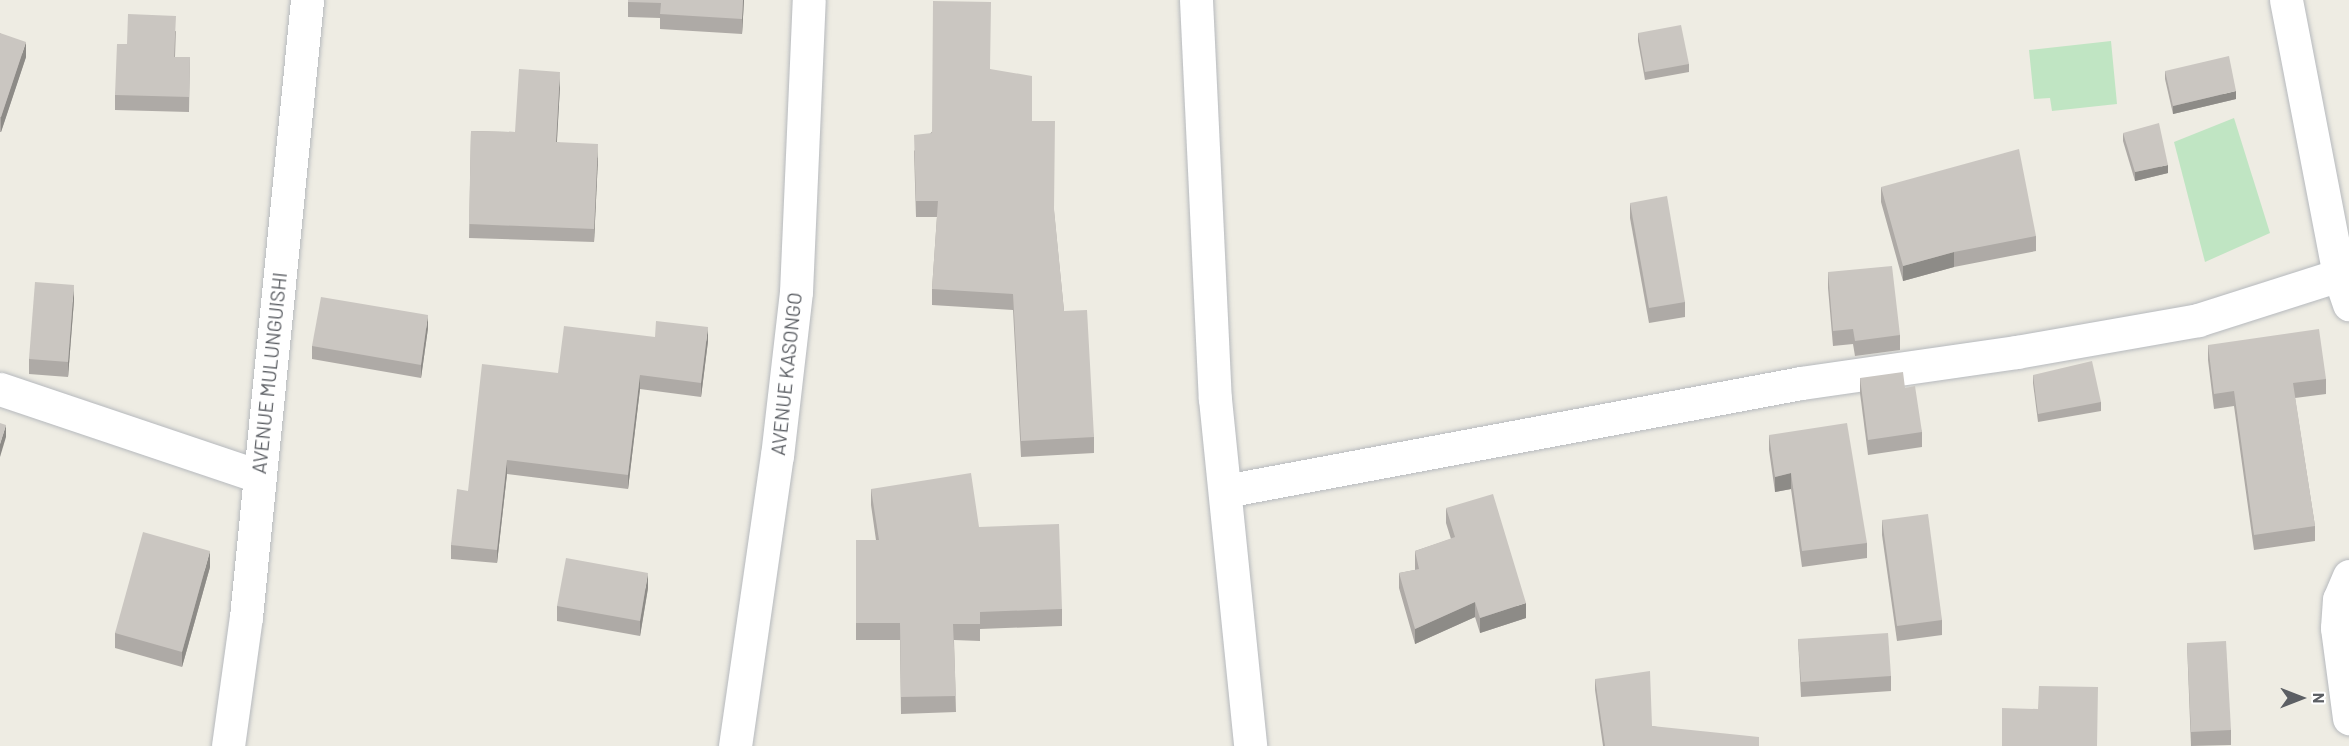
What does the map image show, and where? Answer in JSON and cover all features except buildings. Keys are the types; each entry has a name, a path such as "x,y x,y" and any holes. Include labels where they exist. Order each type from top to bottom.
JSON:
{"street":[{"name":"AVENUE MULUNGUISHI","path":"228,746 246,617 258,476 307,0"},
{"name":"AVENUE KASONGO","path":"735,746 777,456 796,292 809,0"},
{"path":"1196,0 1215,399 1250,746"},
{"path":"1225,491 1802,383 2017,352 2198,320 2344,289 2286,0"},
{"path":"0,389 258,476"},
{"path":"2349,576 2339,599 2337,628 2349,718"}],"green space":[{"path":"2111,41 2117,104 2052,111 2050,98 2034,99 2029,50"},
{"path":"2234,118 2270,233 2205,262 2174,142"}]}
